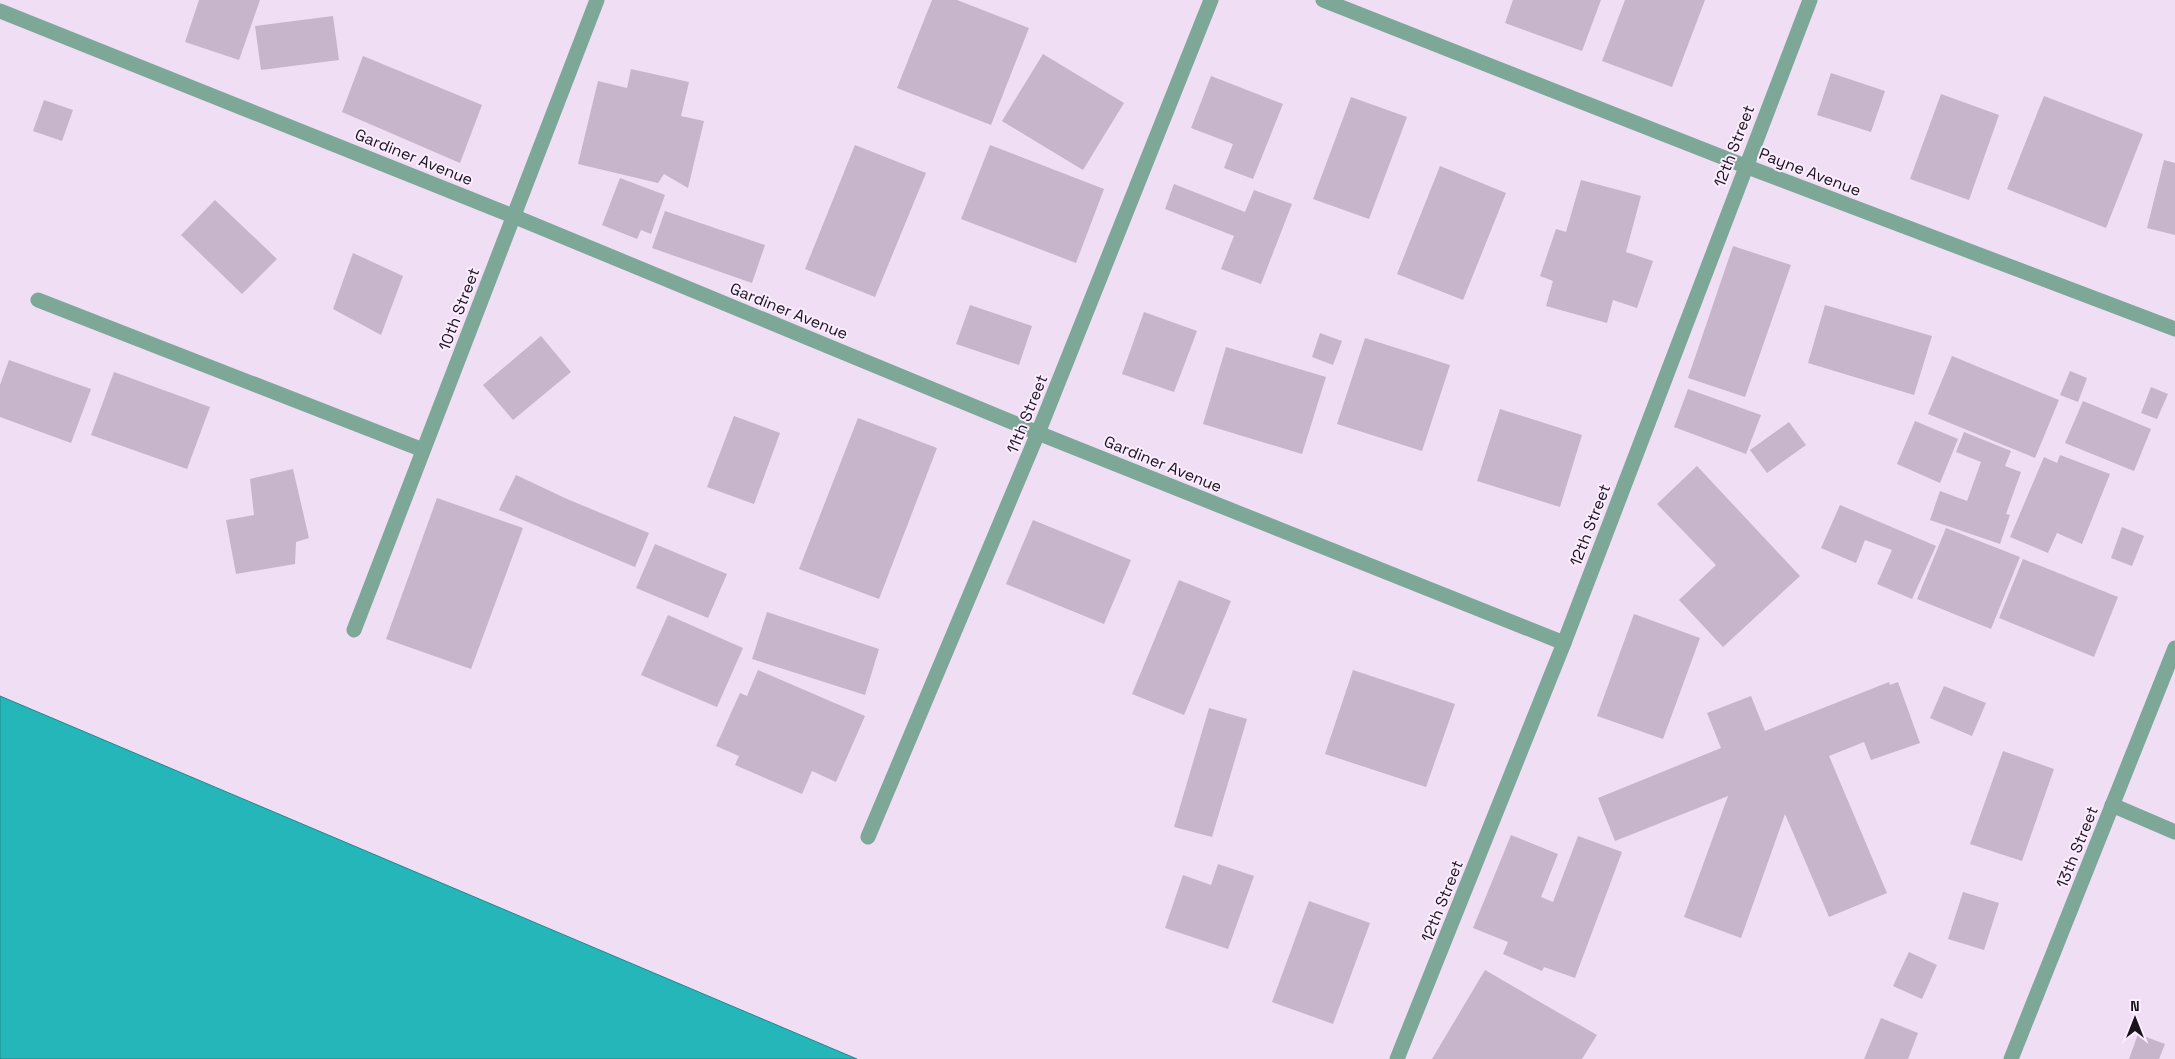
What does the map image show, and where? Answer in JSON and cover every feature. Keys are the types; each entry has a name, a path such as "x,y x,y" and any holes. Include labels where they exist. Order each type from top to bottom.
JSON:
{"street":[{"name":"10th Street","path":"354,630 597,0"},
{"name":"11th Street","path":"868,837 1038,433 1210,0"},
{"name":"Payne Avenue","path":"1323,0 1745,166 2175,329"},
{"name":"12th Street","path":"1398,1059 1564,643 1810,0"},
{"name":"Gardiner Avenue","path":"0,11 513,216 1038,433 1564,643"},
{"path":"38,300 423,450"},
{"name":"13th Street","path":"2011,1059 2175,648"},
{"path":"2112,805 2175,832"}],"water":[{"path":"0,696 52,718 857,1059 0,1059"}],"building":[{"path":"199,0 260,0 239,60 185,42"},
{"path":"932,0 957,0 1029,28 991,125 897,88"},
{"path":"1513,0 1601,0 1582,51 1505,23"},
{"path":"1625,0 1705,0 1672,87 1602,61"},
{"path":"333,16 339,60 261,70 255,26"},
{"path":"1043,54 1124,103 1083,170 1002,121"},
{"path":"363,56 482,105 460,163 342,112"},
{"path":"631,69 689,82 681,116 704,121 688,188 664,174 658,183 578,164 598,81 627,88"},
{"path":"1831,73 1885,91 1871,132 1817,115"},
{"path":"1211,76 1283,104 1253,179 1224,168 1233,144 1191,128"},
{"path":"1941,94 1999,115 1969,200 1910,179"},
{"path":"2044,96 2143,134 2106,228 2007,189"},
{"path":"1351,97 1407,117 1369,219 1313,199"},
{"path":"44,100 73,110 62,141 33,131"},
{"path":"855,145 926,173 875,297 805,269"},
{"path":"990,145 1104,189 1076,263 961,219"},
{"path":"2164,160 2175,163 2175,235 2147,228"},
{"path":"1440,166 1506,193 1463,300 1397,274"},
{"path":"620,178 665,195 651,234 641,230 637,239 602,225"},
{"path":"1581,180 1641,196 1626,252 1653,261 1637,308 1613,300 1607,323 1546,306 1553,281 1540,276 1556,229 1566,232"},
{"path":"1174,184 1245,212 1254,190 1292,204 1261,284 1221,269 1234,236 1165,209"},
{"path":"215,200 277,259 242,294 181,235"},
{"path":"665,211 765,245 752,283 652,248"},
{"path":"1733,246 1791,265 1745,397 1688,378"},
{"path":"353,253 403,276 381,335 333,309"},
{"path":"970,305 1032,326 1019,365 956,344"},
{"path":"1825,305 1932,336 1914,395 1808,363"},
{"path":"1144,312 1197,331 1174,392 1122,374"},
{"path":"1320,333 1342,341 1333,365 1312,357"},
{"path":"541,336 571,372 513,420 483,385"},
{"path":"1365,338 1450,365 1422,451 1337,424"},
{"path":"1226,347 1326,377 1302,454 1203,424"},
{"path":"1952,356 2059,400 2035,458 1928,414"},
{"path":"9,360 91,389 71,443 0,417 0,385"},
{"path":"2070,371 2087,378 2078,402 2060,395"},
{"path":"114,372 210,407 187,469 91,435"},
{"path":"2151,387 2168,394 2157,419 2141,413"},
{"path":"1688,389 1761,415 1746,454 1674,427"},
{"path":"2083,401 2151,429 2134,471 2065,443"},
{"path":"1500,409 1582,435 1560,507 1477,481"},
{"path":"734,416 780,433 754,504 707,487"},
{"path":"858,418 937,448 879,599 799,569"},
{"path":"1915,421 1958,439 1940,483 1897,464"},
{"path":"1789,422 1806,445 1767,473 1750,450"},
{"path":"1964,432 2011,451 2005,466 2021,472 2006,514 2010,515 2000,544 1930,520 1940,491 1967,501 1981,462 1956,452"},
{"path":"2060,455 2110,474 2082,544 2057,533 2048,553 2010,537 2044,457 2057,463"},
{"path":"1697,466 1800,576 1723,647 1679,600 1716,565 1657,504"},
{"path":"293,469 309,538 296,542 295,564 236,574 226,520 254,515 250,479"},
{"path":"516,475 567,499 649,533 635,567 499,510"},
{"path":"437,498 523,528 471,669 386,639"},
{"path":"1840,505 1936,546 1912,599 1877,584 1892,550 1865,540 1856,563 1821,548"},
{"path":"1033,520 1131,560 1104,624 1006,584"},
{"path":"2122,527 2144,536 2132,566 2111,558"},
{"path":"1946,528 2020,557 1991,629 1917,599"},
{"path":"655,544 727,574 708,618 636,588"},
{"path":"2023,559 2118,597 2094,657 1999,618"},
{"path":"1179,580 1231,601 1184,715 1132,694"},
{"path":"767,612 879,649 865,695 752,659"},
{"path":"1634,614 1700,638 1663,739 1597,716"},
{"path":"668,615 743,648 717,707 641,675"},
{"path":"758,670 865,716 836,782 812,771 802,794 735,765 739,756 716,746 740,693 747,696"},
{"path":"1353,670 1455,704 1426,787 1325,754"},
{"path":"1889,682 1890,685 1898,682 1920,743 1871,760 1864,742 1829,756 1887,893 1829,917 1785,814 1741,938 1684,917 1728,796 1615,841 1598,798 1721,748 1707,713 1751,696 1765,731"},
{"path":"1944,686 1986,703 1972,736 1930,718"},
{"path":"1209,708 1247,719 1212,837 1174,827"},
{"path":"2003,751 2054,769 2022,861 1970,844"},
{"path":"1511,835 1558,854 1541,897 1553,902 1578,836 1622,852 1575,978 1544,967 1542,971 1503,954 1508,942 1473,928"},
{"path":"1218,864 1254,876 1228,949 1165,928 1183,875 1211,885"},
{"path":"1963,892 1999,903 1984,950 1948,939"},
{"path":"1309,901 1370,923 1333,1024 1272,1002"},
{"path":"1909,952 1937,965 1922,999 1893,986"},
{"path":"1485,970 1597,1035 1582,1059 1432,1059"},
{"path":"1881,1018 1918,1033 1908,1059 1864,1059"},
{"path":"2138,1034 2165,1044 2159,1059 2129,1059"}]}
